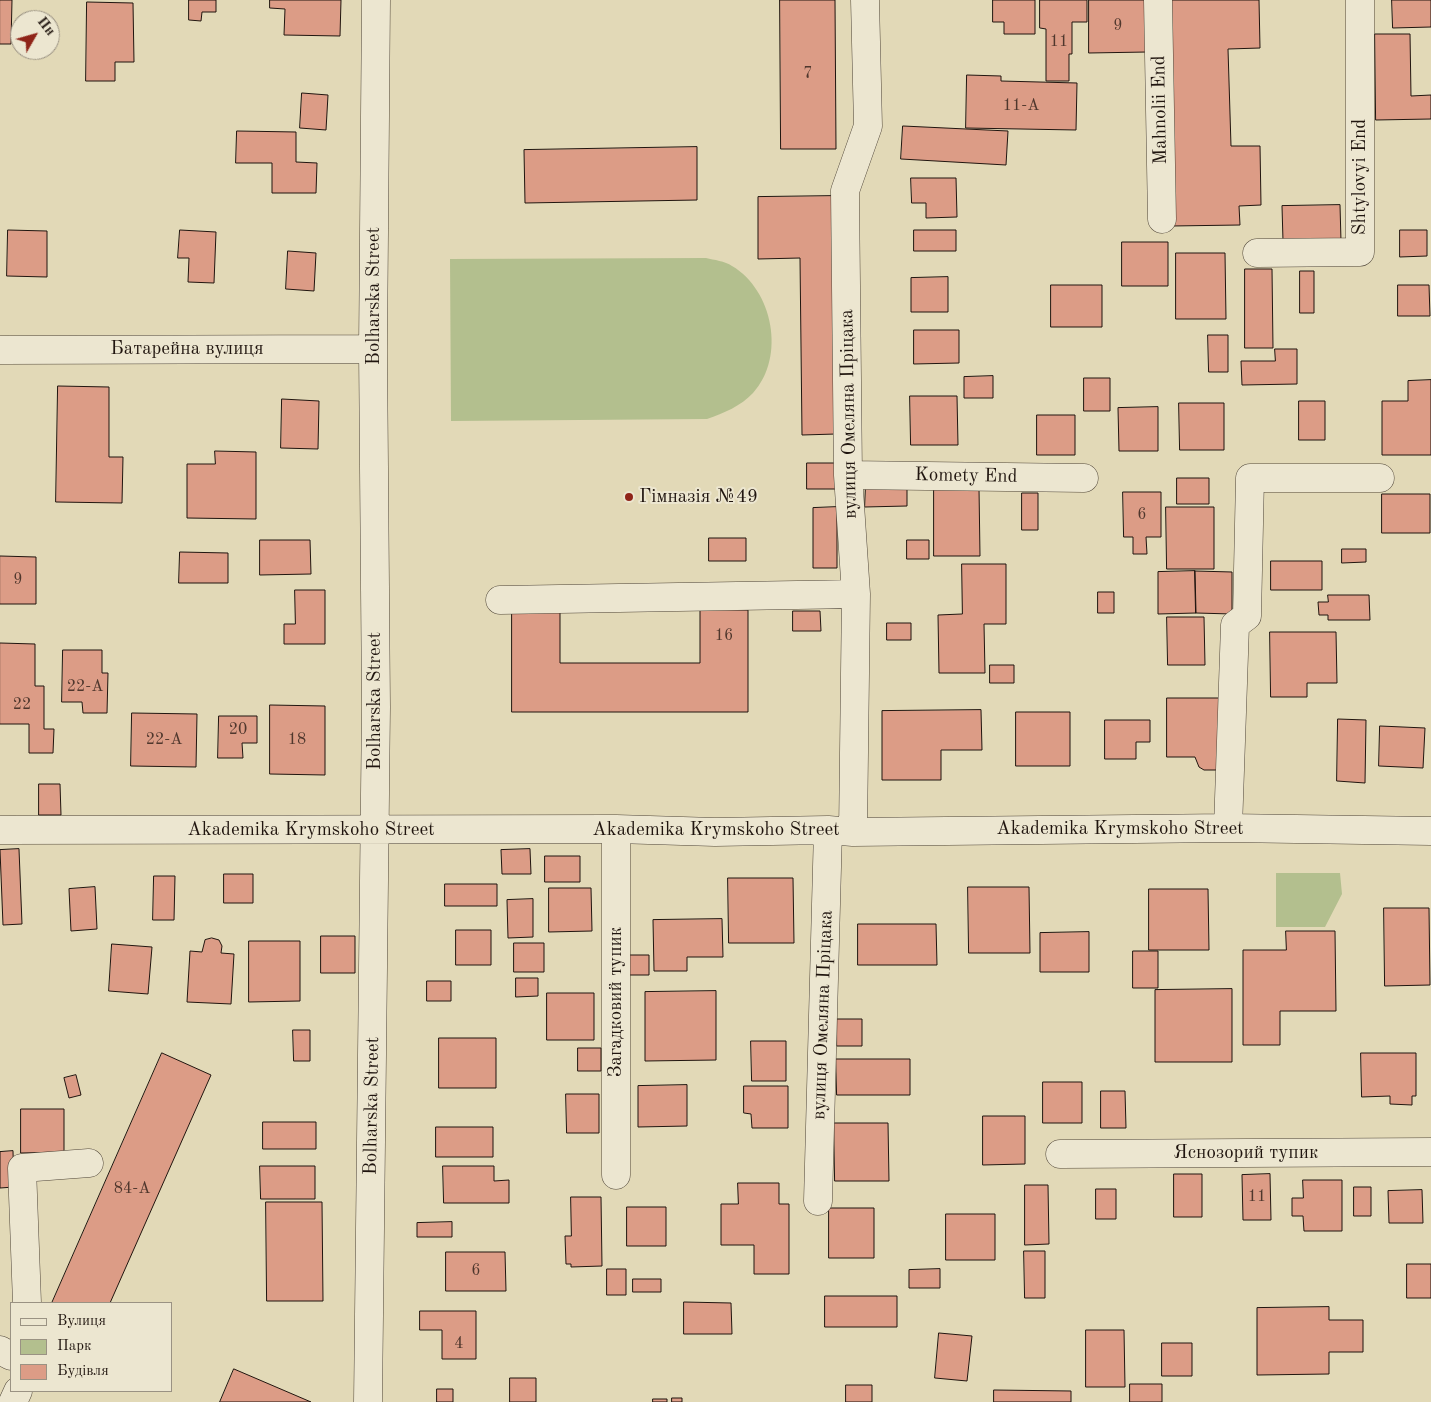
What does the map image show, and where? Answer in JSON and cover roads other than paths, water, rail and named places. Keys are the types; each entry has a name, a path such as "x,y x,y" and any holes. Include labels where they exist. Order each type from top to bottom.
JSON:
{"street":[{"name":"Bolharska Street","path":"368,1402 376,707 373,349 376,0"},
{"name":"вулиця Омеляна Пріцака","path":"818,1201 856,594 848,475 846,190 868,126 865,0"},
{"name":"Mahnolii End","path":"1158,0 1162,219"},
{"name":"Shtylovyi End","path":"1257,253 1360,252 1360,0"},
{"name":"Батарейна вулиця","path":"0,350 373,349"},
{"name":"Komety End","path":"848,475 1084,478"},
{"path":"1228,828 1235,625 1247,616 1250,478 1380,478"},
{"path":"500,600 856,594"},
{"name":"Akademika Krymskoho Street","path":"0,830 616,829 715,832 1228,828 1431,831"},
{"name":"Загадковий тупик","path":"616,829 616,1175"},
{"name":"Яснозорий тупик","path":"1060,1154 1431,1152"},
{"path":"28,1302 22,1168 89,1163"}],"place":[{"name":"Гімназія №49","path":"629,497"}]}
